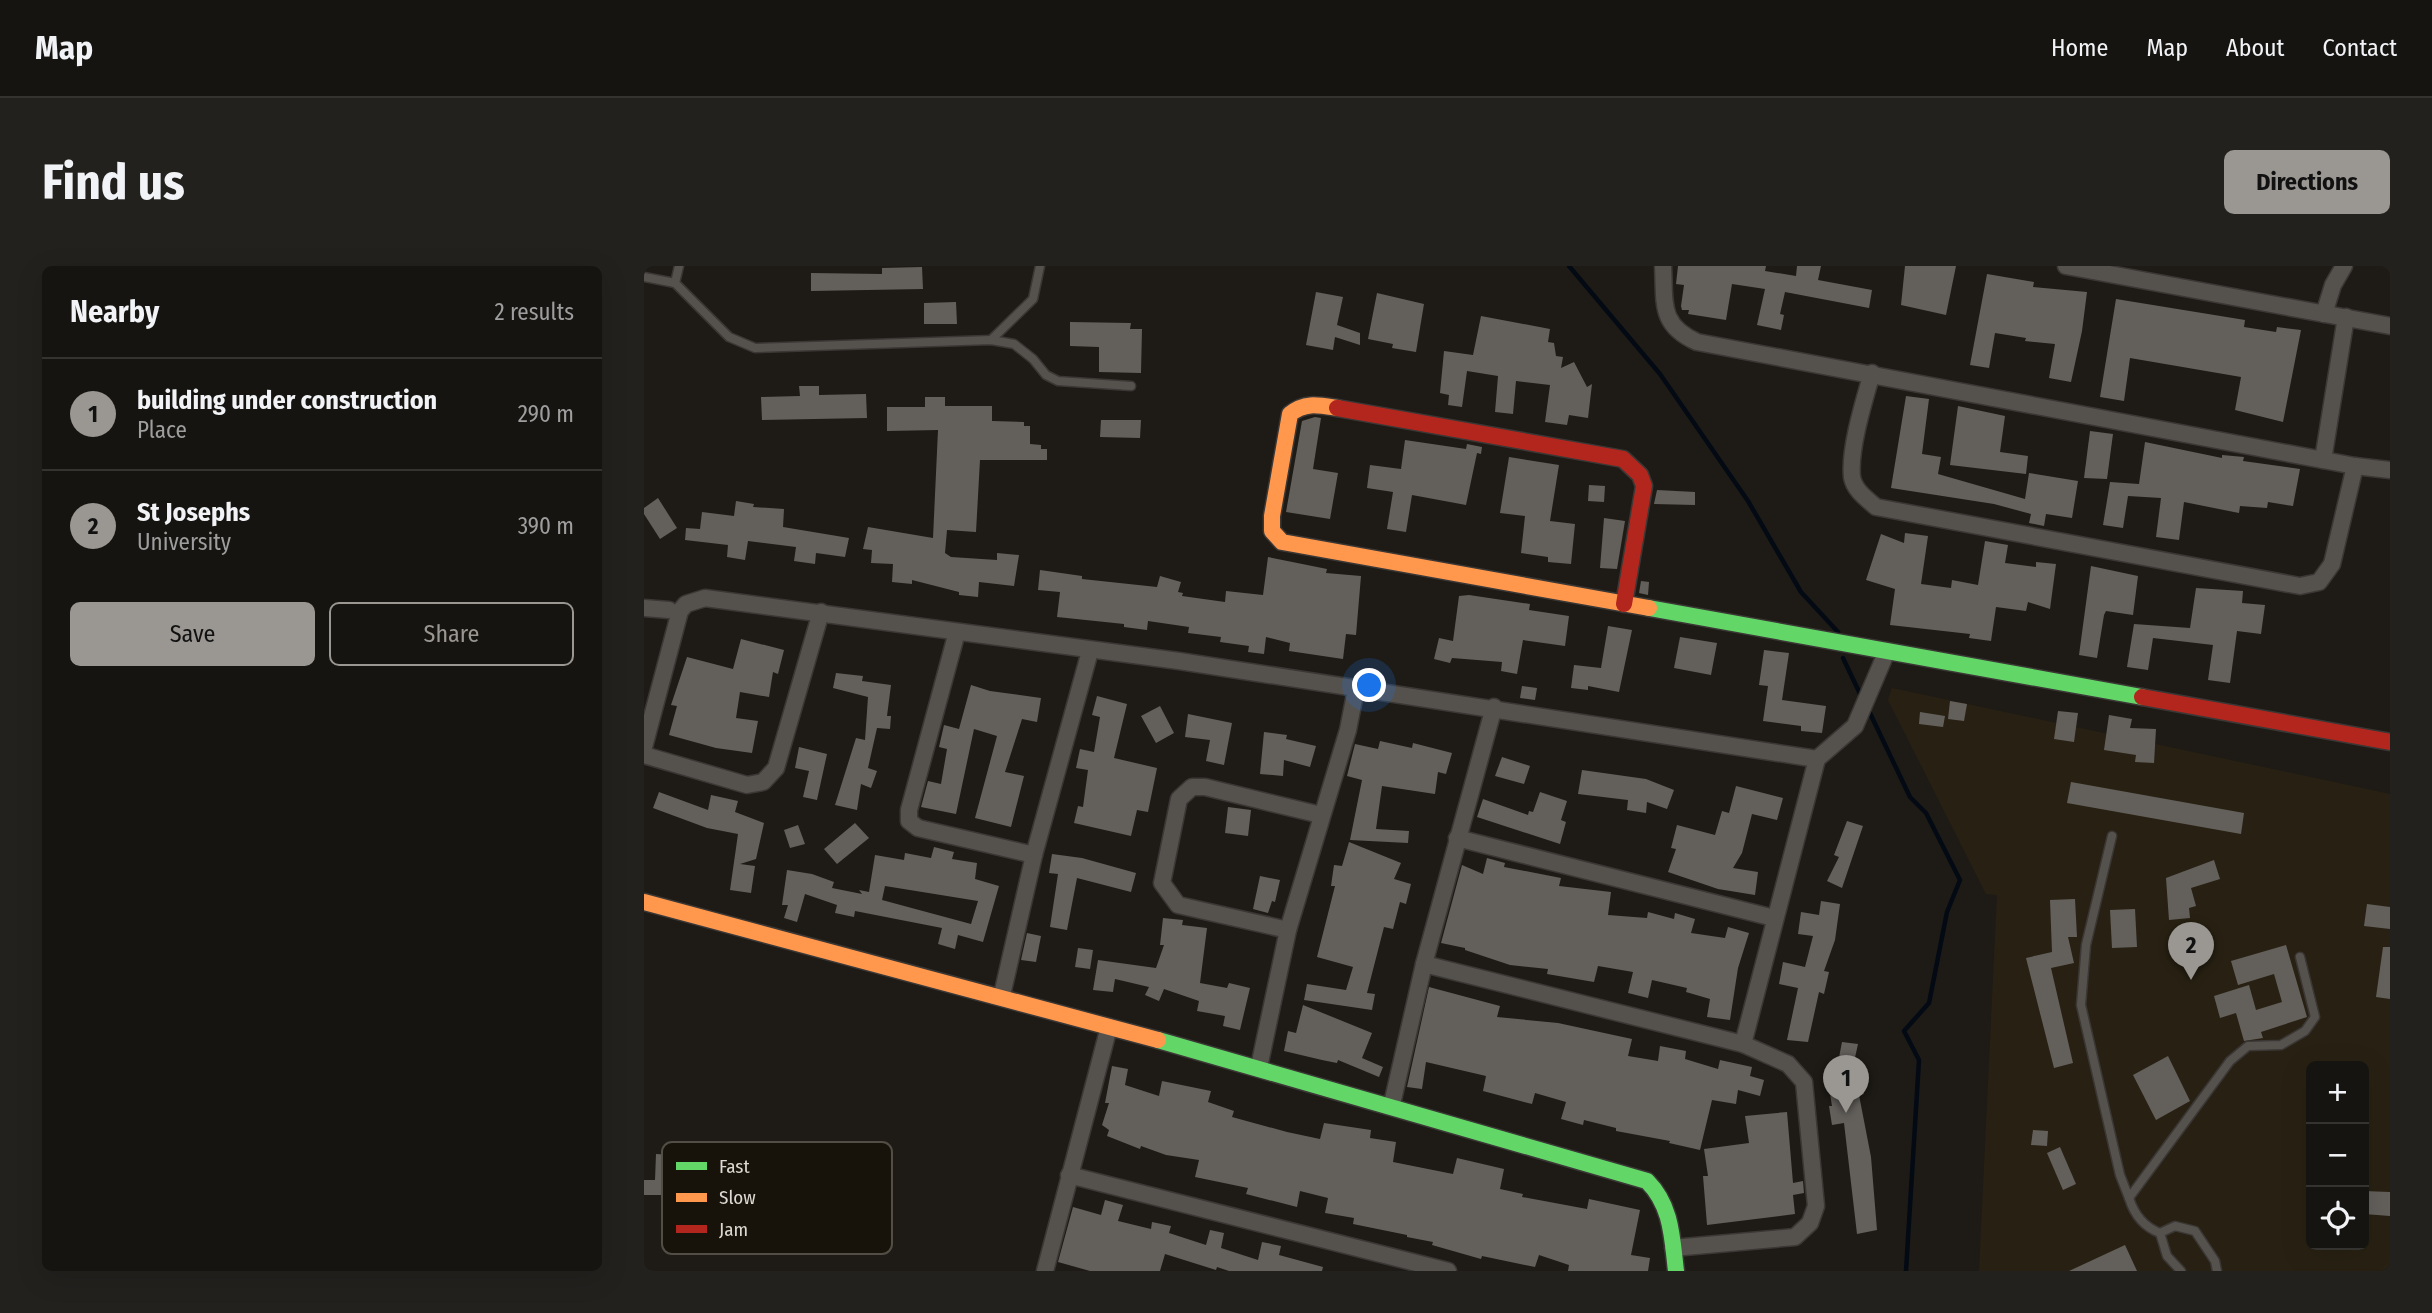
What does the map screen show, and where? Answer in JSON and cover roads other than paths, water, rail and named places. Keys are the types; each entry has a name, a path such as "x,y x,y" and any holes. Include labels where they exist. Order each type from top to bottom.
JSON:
{"street":[{"path":"1662,266 1666,314 1678,333 1698,342 2355,466 2390,470"},
{"path":"2066,266 2390,326"},
{"path":"2324,314 2333,285 2344,266"},
{"path":"2323,460 2346,317"},
{"path":"1871,373 1857,426 1852,478 1860,493 1876,507 2301,586 2319,582 2332,565 2355,466"},
{"path":"1624,604 1644,486 1640,475 1623,459 1315,404 1300,406 1290,414 1278,469 1272,515 1272,531 1282,542 2390,743"},
{"path":"644,747 677,620 686,604 705,598 1179,661 1356,690 1494,707 1817,759"},
{"path":"644,608 669,610"},
{"path":"644,755 747,785 763,782 776,768 821,612"},
{"path":"957,632 908,821 918,828 1034,855"},
{"path":"1002,995 1034,855 1090,651"},
{"path":"1743,1044 1817,759 1855,726 1887,651"},
{"path":"1259,1067 1289,930 1348,730 1356,690"},
{"path":"1392,1104 1424,964 1494,707"},
{"path":"1289,930 1178,905 1168,895 1162,883 1179,799 1192,787 1205,787 1321,815"},
{"path":"1457,838 1774,918"},
{"path":"644,902 1002,995 1392,1104 1647,1181 1658,1189 1667,1205 1676,1271"},
{"path":"1424,964 1743,1044 1788,1064 1804,1082 1816,1206 1810,1223 1795,1237 1673,1248"},
{"path":"1045,1271 1109,1027"},
{"path":"1069,1175 1448,1271"}],"lane":[{"path":"675,283 679,266"},
{"path":"991,340 1033,299 1040,266"},
{"path":"644,277 675,283 729,337 755,348 991,340 1014,344 1033,359 1046,375 1058,382 1131,386"},
{"path":"2112,836 2086,945 2081,1005 2120,1175 2134,1212 2152,1230 2160,1233 2175,1226 2195,1231 2215,1261 2217,1271"},
{"path":"2129,1198 2230,1061 2248,1046 2281,1045 2305,1031 2315,1017 2300,957"},
{"path":"2160,1233 2167,1256 2181,1271"}],"waterway":[{"path":"1569,266 1660,374 1748,501 1801,592 1838,632"},
{"path":"1843,658 1862,698"},
{"path":"1868,709 1910,797 1926,813 1960,880 1947,912 1929,1003 1904,1031 1919,1060 1906,1271"}],"place":[{"name":"St Josephs","path":"2191,980"},
{"name":"building under construction","path":"1846,1113"}]}
